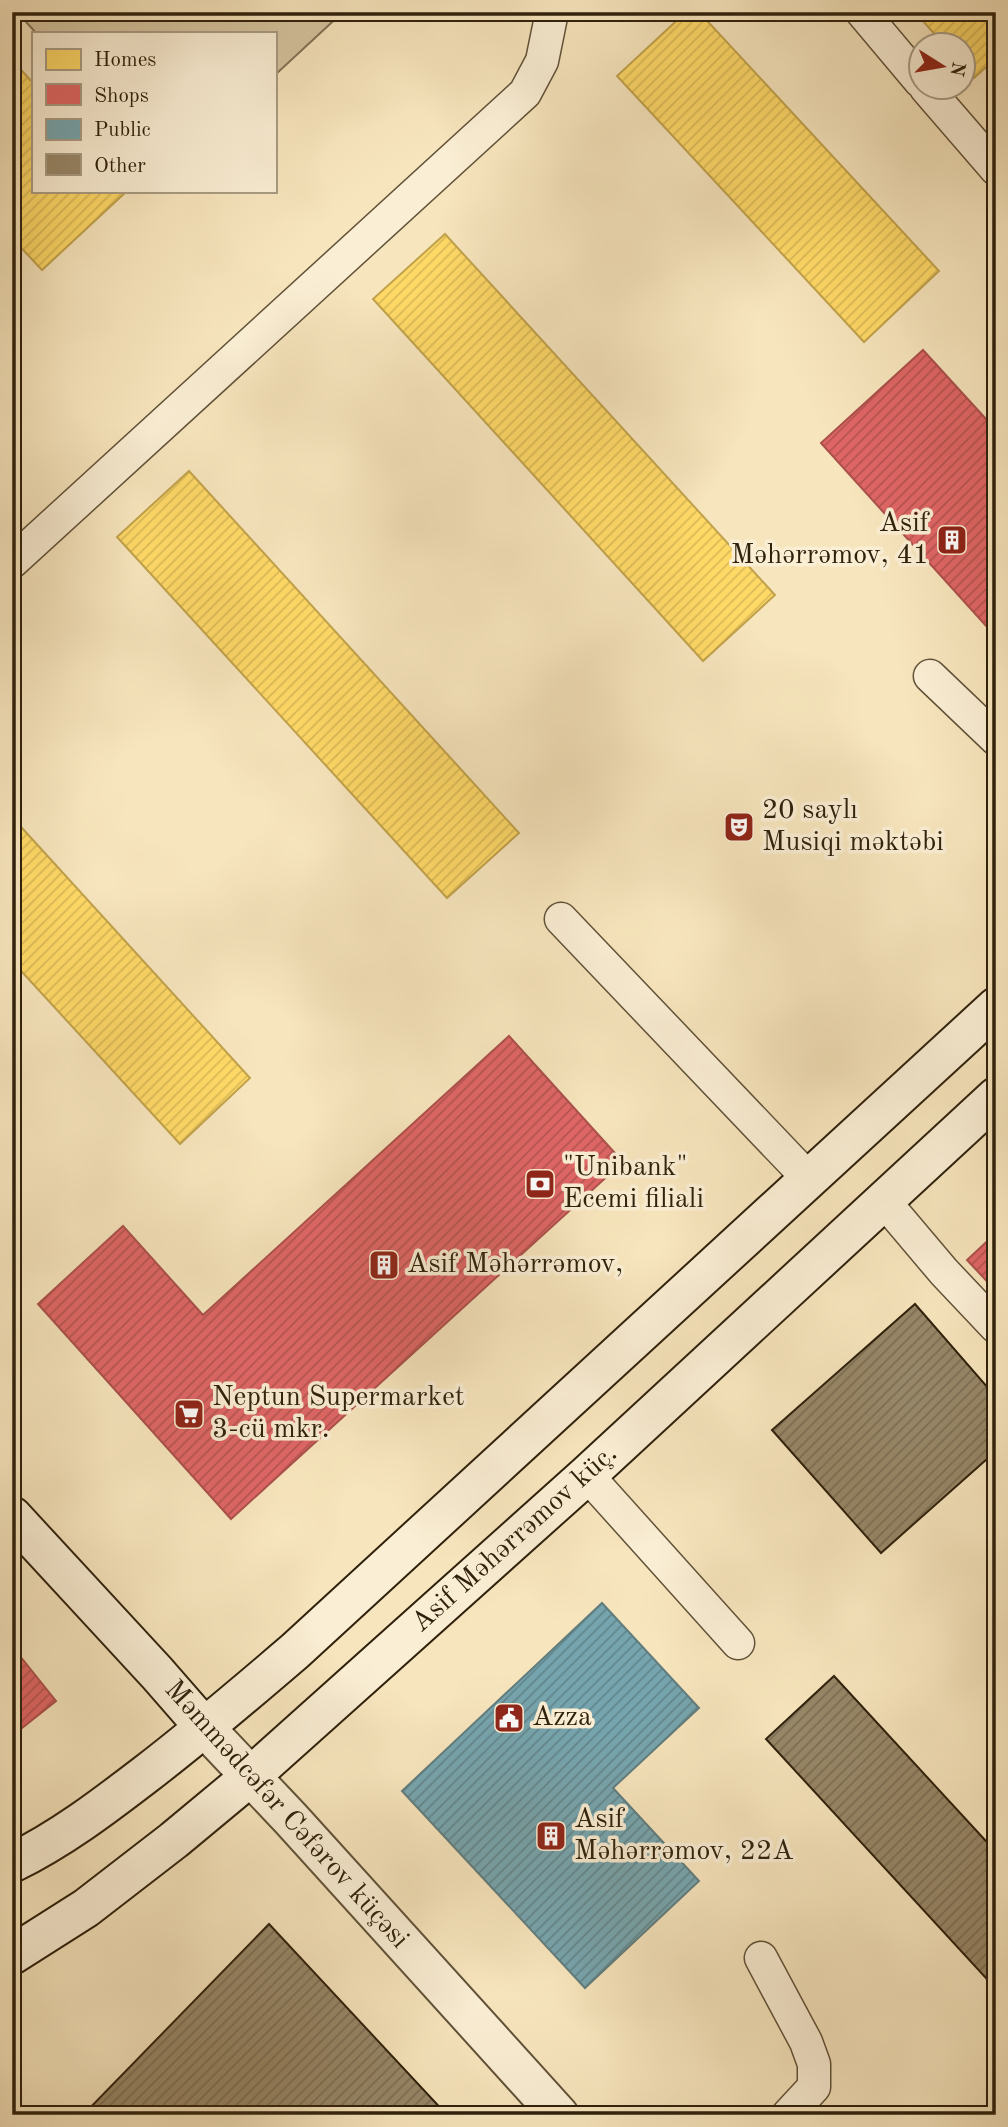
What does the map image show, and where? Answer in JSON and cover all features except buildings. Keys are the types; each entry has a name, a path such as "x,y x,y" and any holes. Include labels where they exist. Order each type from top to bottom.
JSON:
{"main road":[{"path":"12,1863 74,1828 205,1728 295,1651 996,1007"},
{"name":"Asif Məhərrəmov küç.","path":"12,1955 86,1908 251,1776 587,1475 996,1097"},
{"name":"Məmmədcəfər Cəfərov küçəsi","path":"12,1516 559,2115"}],"lane":[{"path":"12,562 525,93 542,61 552,12"},
{"path":"862,12 906,64"},
{"path":"938,102 996,169"},
{"path":"930,676 996,739"},
{"path":"561,919 808,1178"},
{"path":"884,1201 944,1272 996,1327"},
{"path":"587,1475 738,1643"},
{"path":"761,1958 806,2042 814,2064 814,2087 788,2115"}],"shaded area":[{"path":"17,12 343,12 276,74 276,32 35,32"}],"place":[{"name":"Asif Məhərrəmov, 41","path":"952,540"},
{"name":"20 saylı Musiqi məktəbi","path":"739,827"},
{"name":"\"Unibank\" Ecemi filiali","path":"540,1184"},
{"name":"Asif Məhərrəmov,","path":"384,1265"},
{"name":"Neptun Supermarket 3-cü mkr.","path":"189,1414"},
{"name":"Azza","path":"509,1718"},
{"name":"Asif Məhərrəmov, 22A","path":"551,1836"}]}
